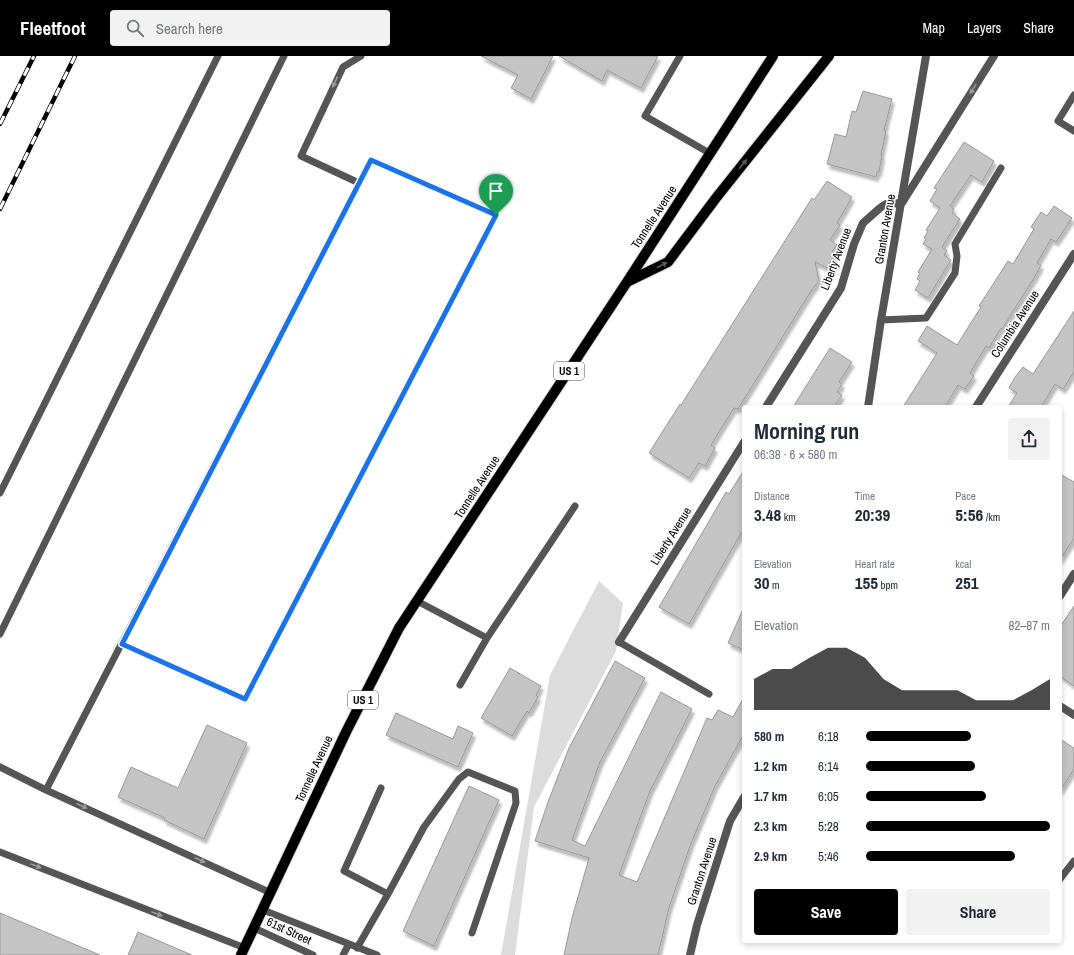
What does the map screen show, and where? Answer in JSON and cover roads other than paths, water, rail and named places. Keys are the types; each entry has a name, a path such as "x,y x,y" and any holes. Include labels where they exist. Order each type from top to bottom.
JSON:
{"main road":[{"name":"Tonnelle Avenue","path":"243,951 346,732 394,637 773,56"},
{"path":"627,282 668,262 716,198 829,56"}],"street":[{"name":"Granton Avenue","path":"868,405 881,320 926,56"},
{"path":"902,203 992,57"},
{"name":"Liberty Avenue","path":"767,405 841,288 854,244 863,223 886,204 902,203"},
{"name":"Columbia Avenue","path":"977,405 1074,254"},
{"name":"Liberty Avenue","path":"619,642 742,445"},
{"path":"1062,593 1074,574"},
{"path":"1062,707 1074,715"},
{"name":"Granton Avenue","path":"690,955 697,925 730,821 742,800"}],"lane":[{"path":"0,493 218,56"},
{"path":"0,634 284,56"},
{"path":"359,183 300,156 343,67 361,56"},
{"path":"680,56 645,116 710,154"},
{"path":"1074,95 1058,121 1074,131"},
{"path":"46,790 371,160 496,215 245,699 122,644"},
{"path":"881,320 926,318 955,273 957,256 955,244 1001,168"},
{"path":"460,685 487,638 575,506"},
{"path":"417,601 487,638"},
{"path":"619,642 709,694"},
{"path":"0,767 46,790 271,893"},
{"path":"357,948 424,828 459,779 468,772 515,791 516,803 472,933"},
{"path":"381,788 344,871 388,894"},
{"path":"0,852 243,951"},
{"path":"1062,876 1074,861"},
{"path":"263,910 377,955"},
{"name":"61st Street","path":"254,928 313,955"},
{"path":"343,955 349,944"}],"railway":[{"path":"0,124 34,56"},
{"path":"0,209 75,56"}]}
